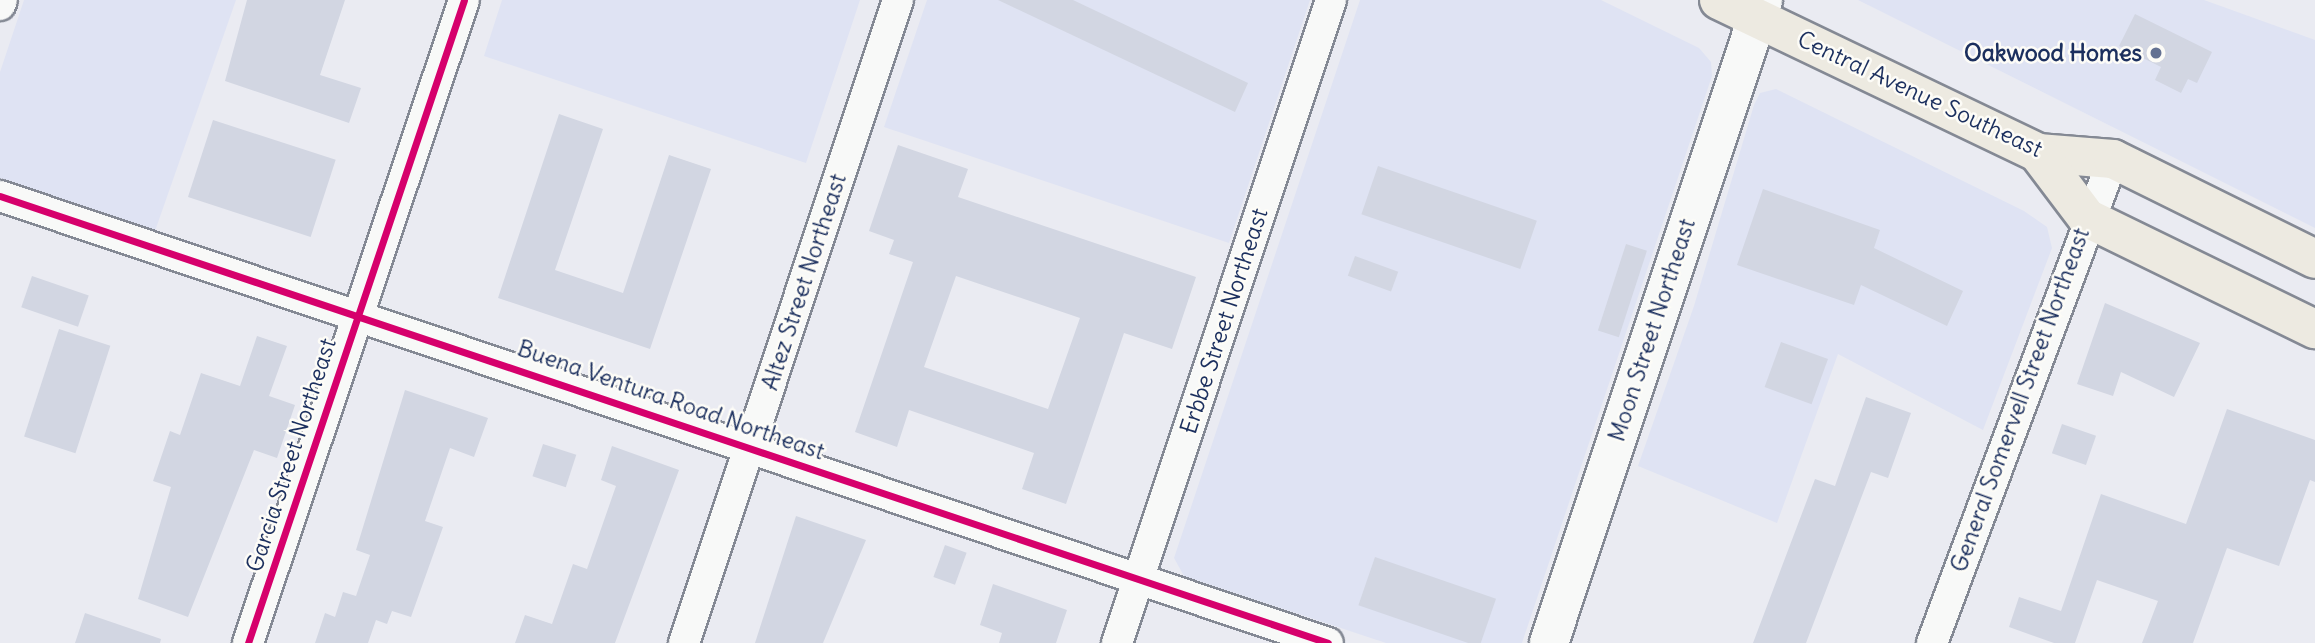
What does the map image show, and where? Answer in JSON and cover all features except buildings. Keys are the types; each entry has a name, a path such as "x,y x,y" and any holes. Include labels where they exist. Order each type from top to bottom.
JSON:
{"main road":[{"name":"Central Avenue Southeast","path":"1719,0 1760,9 2038,153 2113,159 2315,259"},
{"path":"2038,153 2087,218 2315,329"}],"street":[{"name":"Garcia Street Northeast","path":"248,643 464,0"},
{"name":"Altez Street Northeast","path":"684,643 898,0"},
{"name":"Erbbe Street Northeast","path":"1117,643 1331,0"},
{"name":"Moon Street Northeast","path":"1549,643 1760,9"},
{"name":"General Somervell Street Northeast","path":"1932,643 2087,218 2113,159"},
{"name":"Buena Ventura Road Northeast","path":"0,196 1328,643"}],"shaded area":[{"path":"24,0 236,0 155,231 0,178 0,72"},
{"path":"502,0 860,0 806,163 484,56"},
{"path":"927,0 1310,0 1229,243 884,127"},
{"path":"1360,0 1601,0 1699,48 1711,62 1712,76 1522,643 1386,643 1184,576 1174,558"},
{"path":"1858,0 2204,0 2315,40 2315,228"},
{"path":"1776,89 2024,211 2047,227 2052,248 1983,430 1838,354 1777,523 1638,466 1694,306 1754,105 1760,93"}],"cycle path":[{"path":"248,643 464,0"},
{"path":"0,196 1328,643"}],"place":[{"name":"Oakwood Homes","path":"2156,53"}]}
